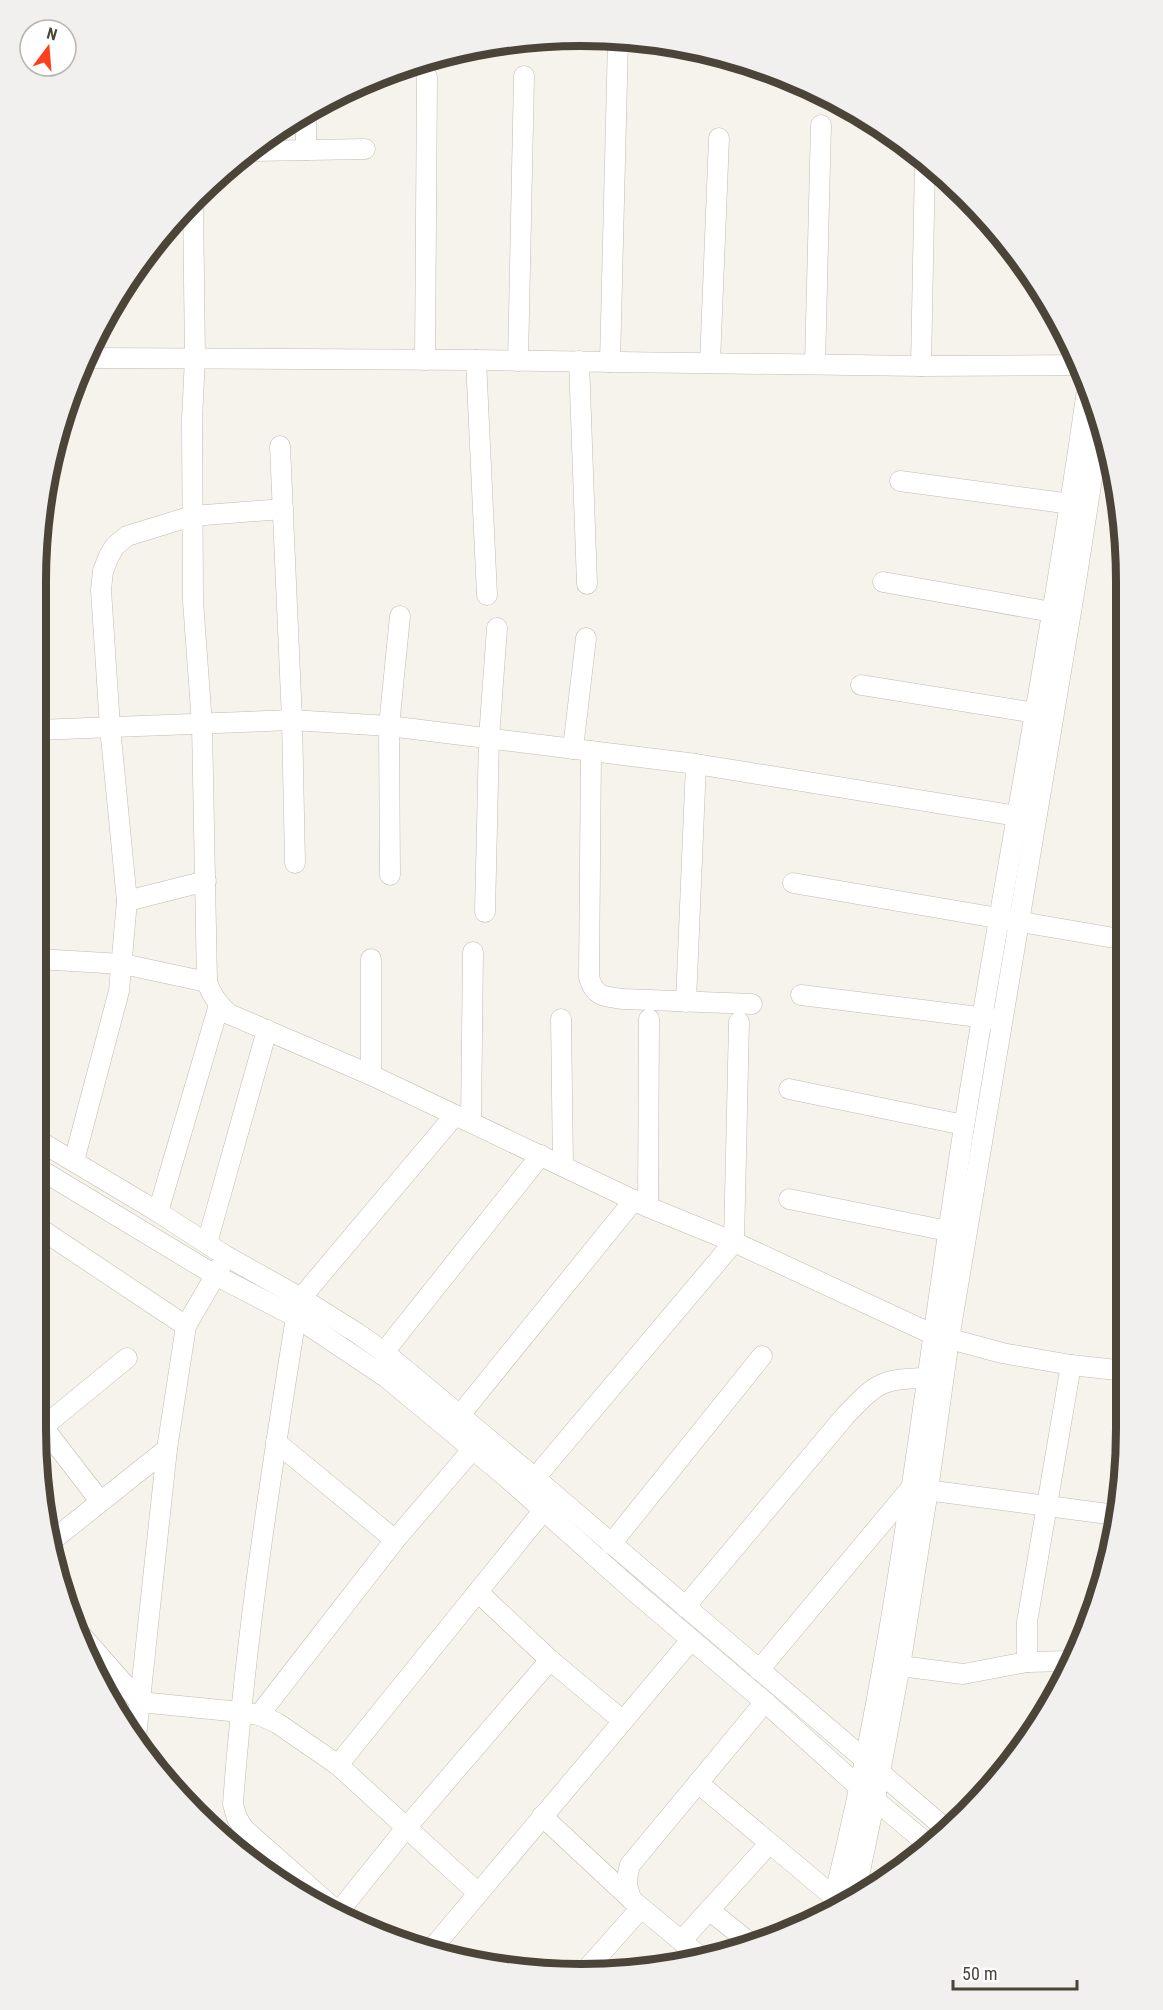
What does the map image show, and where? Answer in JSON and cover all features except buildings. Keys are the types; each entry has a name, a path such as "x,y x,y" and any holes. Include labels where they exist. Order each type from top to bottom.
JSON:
{"street":[{"path":"610,362 618,48"},
{"path":"518,361 524,76"},
{"path":"425,360 427,77"},
{"path":"306,123 306,150"},
{"path":"815,364 821,124"},
{"path":"710,363 719,138"},
{"path":"265,151 365,149"},
{"path":"921,366 925,171"},
{"path":"193,214 195,358 192,419 193,601 202,724 207,982 219,1005 229,1014 371,1075 641,1203 734,1242 941,1337 1002,1353 1116,1370"},
{"path":"96,358 921,366 1070,365"},
{"path":"476,360 487,595"},
{"path":"579,361 587,584"},
{"path":"1044,715 1052,612 1071,504 1085,402"},
{"path":"857,1887 900,1666 920,1489 941,1337 992,1019 1044,715 1097,440"},
{"path":"280,446 292,720 295,863"},
{"path":"900,482 1071,504"},
{"path":"74,1161 119,991 127,901 110,727 100,590 106,563 115,546 127,536 192,516 283,509"},
{"path":"883,582 1052,612"},
{"path":"390,875 389,726 400,616"},
{"path":"485,912 489,738 497,628"},
{"path":"586,638 582,750 591,987 596,993 608,998 752,1004"},
{"path":"861,685 1044,715"},
{"path":"46,730 292,720 389,726 696,764 1026,817"},
{"path":"686,1002 696,764"},
{"path":"127,901 206,881"},
{"path":"794,883 1116,938"},
{"path":"301,1298 463,1119 473,952"},
{"path":"371,959 371,1075"},
{"path":"46,960 123,964 207,982"},
{"path":"801,995 992,1019"},
{"path":"158,1212 219,1005"},
{"path":"561,1019 563,1166"},
{"path":"460,1415 641,1203 649,1019"},
{"path":"834,1900 865,1759 905,1534 920,1489 926,1378 941,1337 948,1231 964,1125 992,1019"},
{"path":"535,1478 734,1242 739,1022"},
{"path":"207,1243 267,1030"},
{"path":"789,1089 964,1125"},
{"path":"46,1145 226,1256 301,1298 384,1352 941,1825"},
{"path":"384,1352 542,1155"},
{"path":"46,1173 215,1275 296,1317 387,1378 505,1476 923,1840"},
{"path":"789,1199 948,1231"},
{"path":"46,1233 186,1326"},
{"path":"137,1726 167,1449 186,1326 226,1256"},
{"path":"296,1317 276,1442 249,1713 233,1804 237,1818 244,1829 317,1894"},
{"path":"611,1544 762,1356"},
{"path":"46,1418 127,1358"},
{"path":"1027,1662 1027,1622 1071,1365"},
{"path":"685,1607 871,1389 898,1379 926,1378"},
{"path":"46,1430 100,1501"},
{"path":"276,1442 396,1540"},
{"path":"58,1536 167,1449"},
{"path":"249,1713 472,1450"},
{"path":"920,1489 1109,1514"},
{"path":"759,1670 920,1489"},
{"path":"338,1765 543,1511"},
{"path":"478,1592 550,1660 623,1721"},
{"path":"437,1943 692,1640"},
{"path":"96,1652 140,1702 249,1713 277,1723 338,1765 478,1893"},
{"path":"343,1907 406,1828 550,1660"},
{"path":"900,1666 963,1674 1027,1662 1063,1660"},
{"path":"636,1904 627,1890 626,1878 630,1865 765,1702"},
{"path":"698,1783 831,1901"},
{"path":"542,1816 636,1904 694,1951"},
{"path":"682,1940 769,1844"},
{"path":"591,1963 636,1904"},
{"path":"709,1910 744,1938"}]}
